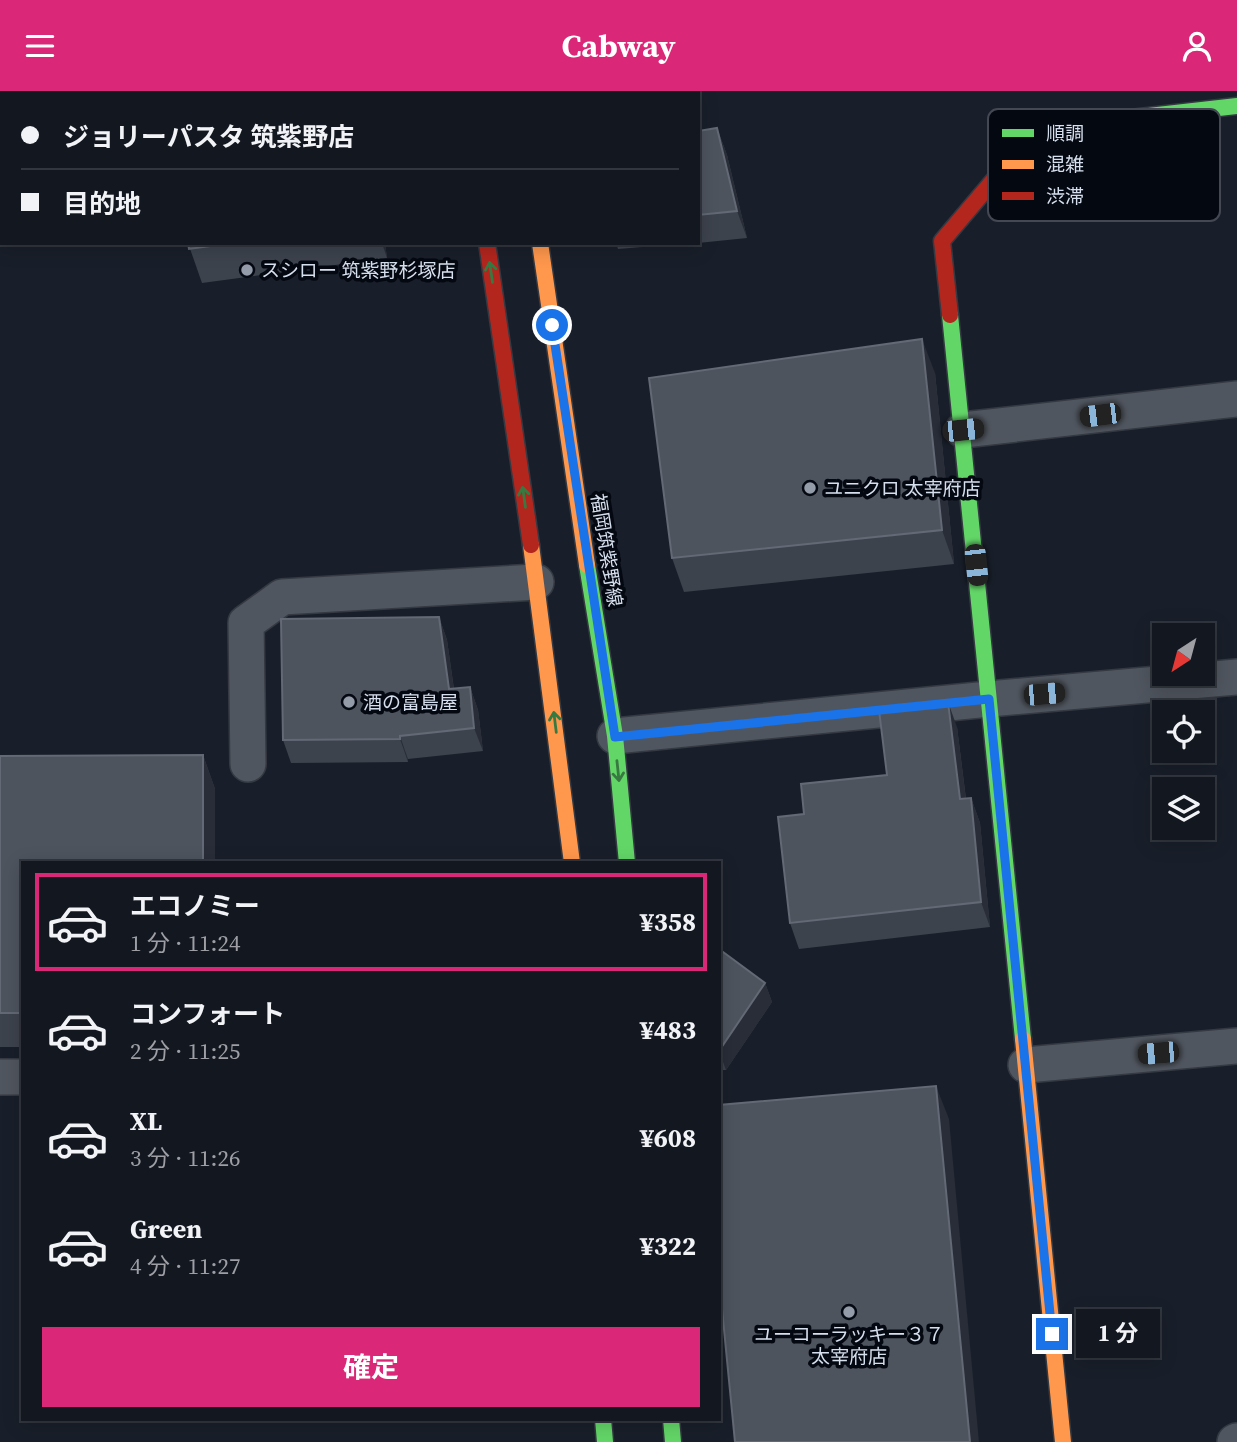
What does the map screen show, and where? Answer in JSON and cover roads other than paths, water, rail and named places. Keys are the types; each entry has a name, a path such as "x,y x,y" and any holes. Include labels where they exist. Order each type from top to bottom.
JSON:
{"street":[{"path":"1211,109 1237,106"},
{"path":"988,187 942,241 1063,1442"},
{"path":"487,245 536,582 572,861"},
{"name":"福岡筑紫野線","path":"540,245 615,737 627,861"},
{"path":"963,430 1237,399"},
{"path":"248,764 246,623 282,597 536,582"},
{"path":"615,737 1237,677"},
{"path":"1026,1065 1237,1046"},
{"path":"0,1077 21,1077"},
{"path":"604,1421 605,1442"},
{"path":"671,1421 673,1442"}],"place":[{"name":"スシロー 筑紫野杉塚店","path":"247,270"},
{"name":"ユニクロ 太宰府店","path":"810,488"},
{"name":"酒の富島屋","path":"349,702"},
{"name":"ユーコーラッキー３７ 太宰府店","path":"849,1312"}]}
